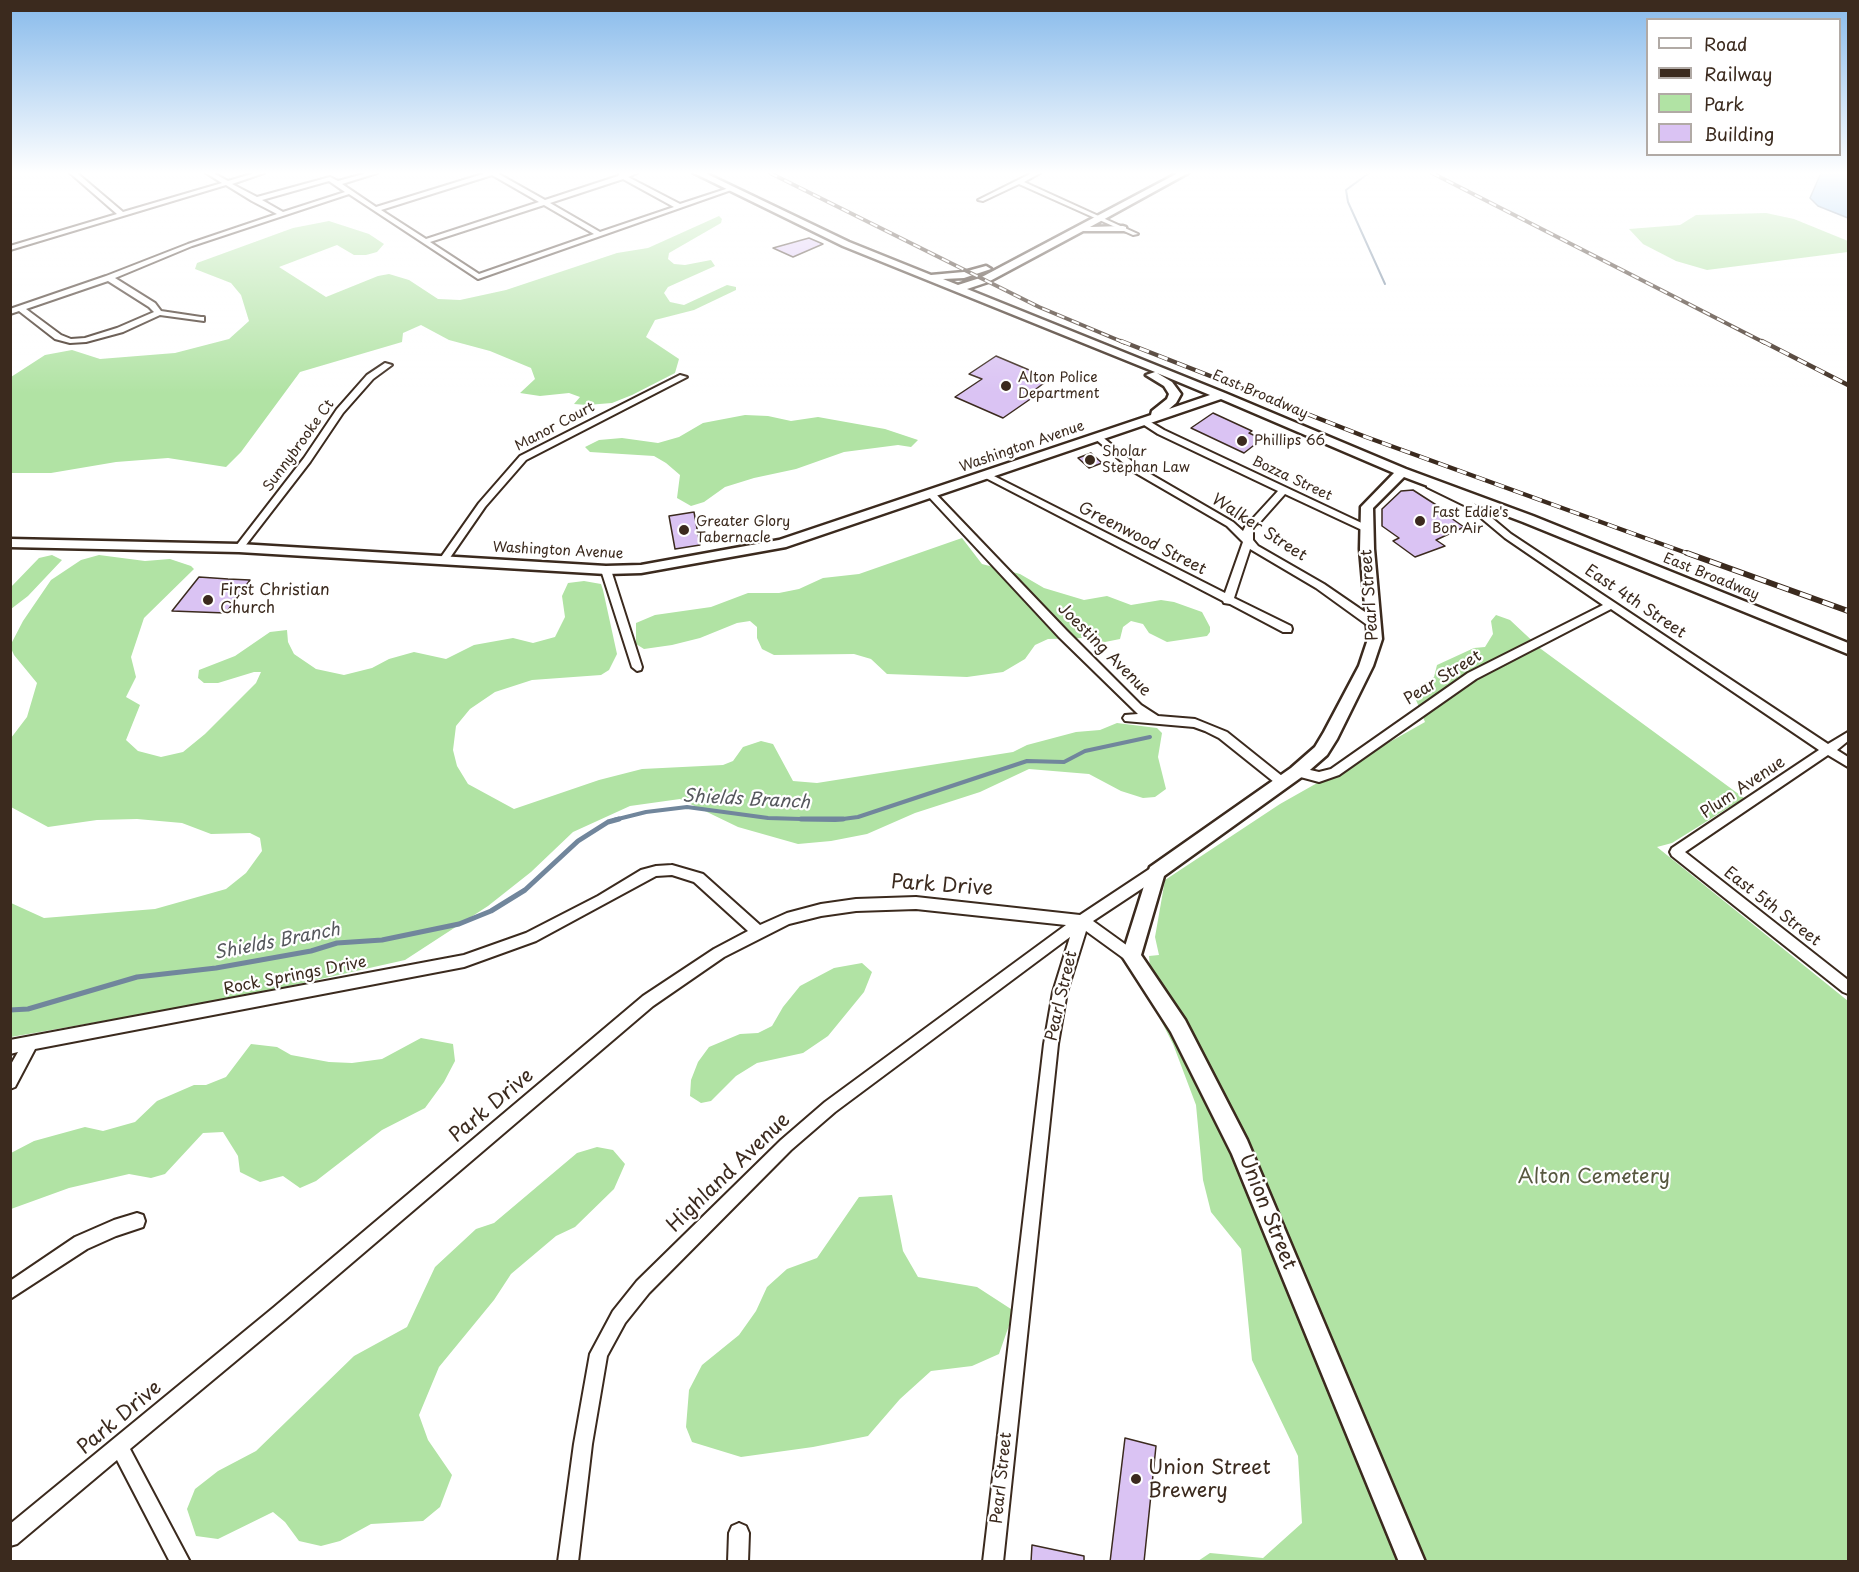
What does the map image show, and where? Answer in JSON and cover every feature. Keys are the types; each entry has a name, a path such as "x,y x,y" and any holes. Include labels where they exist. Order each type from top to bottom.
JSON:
{"main road":[{"name":"East Broadway","path":"852,246 1221,395 1402,472 1538,523 1848,649"},
{"path":"957,289 966,280 1028,246"},
{"path":"957,289 997,273 1047,246"},
{"path":"929,278 964,275 986,269"},
{"path":"995,304 987,289 997,273"},
{"path":"1097,345 1123,363 1159,378 1174,390 1172,401 1144,421"},
{"name":"Washington Avenue","path":"10,543 239,549 606,570 660,566 781,544 1221,395"},
{"name":"Pearl Street","path":"1156,872 1298,772 1321,751 1331,735 1373,648 1374,624 1365,528 1367,507 1402,472"},
{"path":"1131,956 1156,872"},
{"name":"Union Street","path":"1131,956 1178,1026 1240,1147 1412,1562"}],"street":[{"path":"10,312 109,278 187,246"},
{"path":"431,246 478,278 570,246"},
{"path":"109,278 152,304 159,313"},
{"path":"21,309 58,337 70,341 93,338 120,330 159,313 201,319"},
{"name":"Sunnybrooke Ct","path":"239,549 308,460 340,411 370,377 388,365"},
{"name":"Manor Court","path":"444,560 482,505 523,458 683,377"},
{"name":"Bozza Street","path":"1144,421 1365,528"},
{"name":"Walker Street","path":"1097,437 1137,470 1230,524 1267,555 1320,586 1374,624"},
{"name":"East 4th Street","path":"1402,472 1471,505 1495,527 1848,762"},
{"name":"Greenwood Street","path":"985,476 1287,629"},
{"path":"1228,601 1248,541 1248,530 1284,490"},
{"name":"Joesting Avenue","path":"931,494 1063,634 1137,708 1156,720 1195,723 1223,735 1282,783"},
{"path":"606,570 637,667"},
{"name":"Pear Street","path":"1298,772 1319,777 1335,772 1472,676 1611,605"},
{"path":"1129,718 1156,720"},
{"name":"Plum Avenue","path":"1676,852 1848,736"},
{"name":"East 5th Street","path":"1676,852 1848,988"},
{"name":"Rock Springs Drive","path":"10,1047 464,961 531,937 579,913 646,873 672,870 698,878 758,932"},
{"name":"Pearl Street","path":"993,1562 1051,1044 1067,962 1082,921 1156,872"},
{"name":"Park Drive","path":"10,1537 648,1001 719,952 787,919 821,910 891,902 955,906 1082,921"},
{"path":"1082,921 1131,956"},
{"name":"Highland Avenue","path":"567,1562 594,1371 605,1340 643,1287 786,1145 830,1107 1082,921"},
{"path":"10,1082 30,1044"},
{"path":"10,1291 81,1243 114,1228 137,1221"},
{"path":"119,1446 181,1562"},
{"path":"738,1562 739,1533"}],"green space":[{"path":"243,246 333,246 279,267 326,297 378,276 389,274 409,280 438,299 460,300 506,290 617,253 681,246 669,253 668,259 674,264 685,265 711,260 715,266 668,287 664,293 670,302 684,305 727,285 736,287 736,290 694,310 655,320 646,337 679,359 675,373 612,403 574,404 580,397 569,393 540,396 520,393 535,379 531,368 490,351 449,340 421,325 403,333 402,342 300,372 241,452 226,467 168,458 116,462 51,473 11,473 11,377 45,355 72,350 100,359 175,353 229,339 249,321 241,295 231,283 195,269 197,263"},
{"path":"339,246 382,246 377,252 354,255"},
{"path":"1648,246 1848,246 1848,252 1707,270 1676,261"},
{"path":"745,415 768,416 791,421 818,417 885,429 918,440 911,447 898,445 844,452 796,469 754,478 725,487 704,502 691,506 677,498 680,475 654,456 590,452 585,447 599,440 622,438 658,443 679,437 703,423"},
{"path":"962,538 982,564 1020,574 1044,588 1084,600 1107,596 1131,605 1161,600 1174,602 1202,612 1210,627 1210,632 1207,636 1167,642 1149,633 1143,624 1131,621 1123,627 1120,639 1105,642 1084,638 1048,639 1035,645 1025,659 1003,672 967,677 887,674 871,659 854,654 774,655 762,649 757,638 757,627 750,621 737,623 700,638 672,645 644,649 636,644 636,623 655,615 711,607 748,593 779,593 799,589 823,578 859,574"},
{"path":"52,555 62,560 28,596 11,609 11,587 39,558"},
{"path":"99,555 145,561 170,559 194,569 144,618 131,657 136,677 126,697 140,705 126,740 138,751 161,757 183,752 205,734 256,683 261,672 218,683 204,683 198,678 199,670 235,656 270,632 287,630 288,642 294,654 316,669 344,675 372,668 389,659 414,652 446,659 474,645 513,638 533,643 555,637 565,617 562,596 568,583 584,581 601,584 603,590 617,654 609,670 601,675 532,680 495,692 470,709 456,726 453,750 457,766 468,784 514,809 599,780 642,769 723,765 733,761 743,747 761,741 773,744 793,781 817,783 1013,752 1027,745 1076,732 1100,730 1117,723 1157,728 1162,733 1158,757 1166,789 1155,797 1143,798 1121,791 1089,774 1029,769 980,792 915,813 867,834 798,844 738,827 680,799 630,806 573,832 531,872 488,906 405,960 236,998 11,1037 11,903 44,918 155,909 226,889 246,873 262,851 260,838 250,833 211,834 182,823 137,819 97,820 48,827 11,807 11,738 27,717 37,683 14,655 10,646 23,621 51,580 81,560"},
{"name":"Alton Cemetery","path":"1496,615 1510,620 1541,649 1744,798 1672,843 1657,847 1848,1001 1848,1561 1198,1561 1210,1553 1263,1558 1302,1523 1298,1456 1252,1360 1241,1249 1211,1212 1203,1180 1196,1105 1173,1044 1153,1005 1149,956 1159,955 1155,937 1165,880 1280,804 1425,722 1414,695 1416,689 1434,677 1437,665 1474,648 1485,647 1493,634 1491,621"},
{"path":"862,963 872,972 864,992 828,1036 803,1053 757,1063 736,1076 711,1101 701,1103 690,1096 691,1080 698,1062 709,1047 740,1034 758,1033 772,1026 783,1007 800,986 834,968"},
{"path":"421,1038 453,1044 455,1061 444,1082 425,1108 382,1130 316,1181 300,1188 283,1176 260,1182 240,1172 238,1156 223,1132 203,1133 165,1174 151,1178 129,1174 69,1188 11,1209 11,1153 34,1141 85,1127 103,1131 135,1122 157,1101 194,1085 206,1085 226,1077 251,1044 277,1047 291,1055 329,1062 352,1063 382,1059"},
{"path":"597,1147 613,1150 625,1164 614,1189 575,1227 556,1236 511,1274 494,1300 439,1367 419,1415 428,1440 452,1475 440,1507 423,1521 371,1524 340,1541 321,1546 299,1541 285,1522 273,1512 218,1539 196,1536 187,1509 195,1489 218,1471 256,1451 354,1356 407,1327 435,1267 476,1229 494,1223 577,1153"},
{"path":"892,1195 903,1251 918,1277 977,1287 1014,1311 999,1354 972,1366 931,1371 900,1399 868,1436 813,1447 741,1457 692,1442 686,1427 689,1390 702,1365 739,1335 756,1311 767,1287 787,1269 817,1258 859,1197"}],"building":[{"path":"779,246 818,246 793,257 773,248"},
{"name":"Alton Police Department","path":"996,356 1041,375 1036,379 1044,383 1036,389 1042,391 1003,418 955,397 982,379 969,374"},
{"path":"1213,413 1252,431 1249,433 1262,439 1244,453 1191,428"},
{"name":"Sholar Stephan Law","path":"1091,453 1102,463 1089,468 1078,458"},
{"name":"Fast Eddie's Bon Air","path":"1413,490 1455,517 1451,518 1464,527 1436,540 1445,546 1415,557 1393,541 1399,538 1382,526 1382,509 1401,491"},
{"name":"Greater Glory Tabernacle","path":"694,512 700,545 675,549 669,516"},
{"name":"First Christian Church","path":"199,577 250,580 226,613 172,611"},
{"name":"Union Street Brewery","path":"1125,1438 1156,1446 1144,1562 1110,1562"},
{"path":"1032,1545 1084,1556 1084,1562 1031,1562"}],"waterway":[{"name":"Shields Branch","path":"1368,246 1385,284"},
{"name":"Shields Branch","path":"843,819 858,817 1027,761 1064,762 1085,751 1150,737"},
{"name":"Shields Branch","path":"614,820 646,812 687,807 768,818 802,819"},
{"name":"Shields Branch","path":"10,1010 28,1009 137,977 216,968 311,951 337,943 382,940 459,924 491,911 525,890 578,841 608,822 619,819"},
{"name":"Shields Branch","path":"802,819 843,819"},
{"name":"Shields Branch","path":"802,819 843,819"}],"railway":[{"path":"917,246 1039,307 1125,343"},
{"path":"1576,246 1765,343"},
{"path":"1121,341 1366,437 1692,555"},
{"path":"1762,341 1848,385"},
{"path":"1687,553 1848,611"}],"place":[{"name":"Alton Police Department","path":"1006,386"},
{"name":"Phillips 66","path":"1242,441"},
{"name":"Sholar Stephan Law","path":"1090,460"},
{"name":"Fast Eddie's Bon Air","path":"1420,521"},
{"name":"Greater Glory Tabernacle","path":"684,530"},
{"name":"First Christian Church","path":"208,600"},
{"name":"Union Street Brewery","path":"1136,1479"}]}
